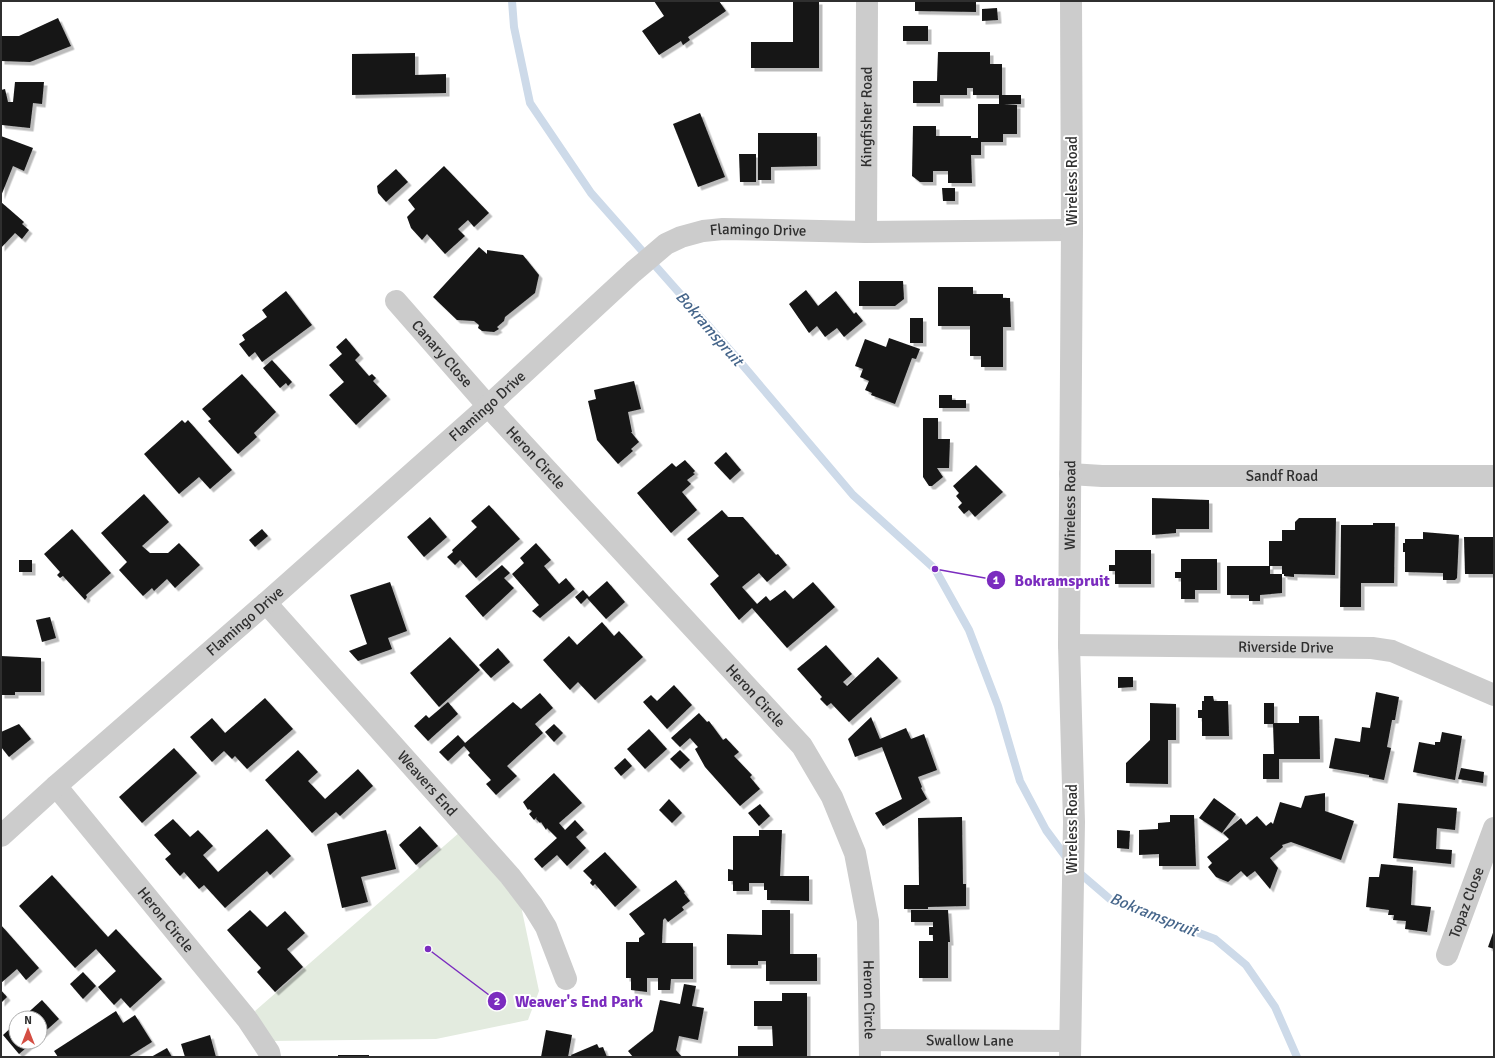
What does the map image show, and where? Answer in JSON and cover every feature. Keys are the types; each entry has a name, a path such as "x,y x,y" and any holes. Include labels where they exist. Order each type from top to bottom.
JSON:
{"street":[{"name":"Kingfisher Road","path":"866,232 867,1"},
{"name":"Wireless Road","path":"1070,1049 1074,818 1069,645 1072,230 1071,1"},
{"name":"Flamingo Drive","path":"1,836 488,406 633,272 666,244 681,237 703,231 723,229 866,232 1072,230"},
{"name":"Canary Close","path":"396,301 488,406"},
{"name":"Heron Circle","path":"488,406 806,753 832,797 854,853 868,921 870,1049"},
{"name":"Sandf Road","path":"1070,474 1102,476 1494,476"},
{"name":"Weavers End","path":"266,603 510,876 533,906 546,927 566,979"},
{"name":"Riverside Drive","path":"1069,645 1372,648 1392,651 1494,695"},
{"name":"Heron Circle","path":"56,786 247,1019 269,1052 270,1057"},
{"name":"Topaz Close","path":"1447,955 1494,828"},
{"name":"Swallow Lane","path":"870,1049 1070,1049"}],"shaded area":[{"path":"460,832 521,906 539,991 528,1020 436,1039 271,1041 255,1011"}],"building":[{"path":"654,1 719,1 726,11 688,37 690,40 683,45 681,41 659,55 642,31 664,16"},
{"path":"793,1 819,1 819,68 751,68 751,42 793,42"},
{"path":"915,1 976,1 976,12 915,11"},
{"path":"997,8 998,20 982,21 982,9"},
{"path":"58,18 71,46 30,62 1,61 1,36 19,36"},
{"path":"903,26 928,26 928,41 903,41"},
{"path":"938,52 990,52 990,64 1002,64 1002,95 1021,95 1021,104 1004,104 1017,105 1017,134 1003,134 1003,142 981,142 981,155 971,155 972,183 948,183 948,171 933,171 933,182 920,182 912,176 913,126 936,126 936,136 971,136 971,138 978,138 978,104 999,104 999,95 973,95 973,88 967,88 967,95 940,95 940,103 913,103 913,81 937,81"},
{"path":"415,53 415,75 446,74 446,93 352,95 352,54"},
{"path":"15,82 44,82 42,104 33,103 30,128 2,125 1,123 1,90 5,89 8,102 13,102"},
{"path":"700,113 725,177 698,187 673,124"},
{"path":"758,133 817,133 817,166 771,167 771,180 758,180"},
{"path":"1,136 33,148 24,171 13,166 1,196"},
{"path":"739,154 756,154 756,182 740,182"},
{"path":"444,166 489,213 474,227 468,220 458,229 465,236 445,254 427,234 422,240 411,228 407,217 415,209 408,200"},
{"path":"396,169 408,182 386,202 378,193 377,186"},
{"path":"942,188 955,188 955,201 943,201"},
{"path":"1,202 24,222 22,224 29,230 22,239 15,233 1,248"},
{"path":"479,247 487,254 487,250 523,255 539,275 535,293 505,317 504,321 497,327 499,329 494,332 482,331 478,328 479,325 474,321 457,320 433,297"},
{"path":"859,281 903,281 904,299 895,306 859,306"},
{"path":"938,287 973,287 973,294 1003,294 1003,298 1010,298 1011,327 1003,327 1003,367 981,367 981,356 970,356 970,326 938,326"},
{"path":"806,290 818,306 836,291 854,314 856,312 863,321 844,337 837,328 825,337 817,326 809,333 789,304"},
{"path":"286,291 312,325 262,362 255,352 249,357 239,344 245,340 242,335 267,317 262,310"},
{"path":"910,318 923,318 923,343 910,343"},
{"path":"346,338 360,355 355,360 369,376 372,374 376,378 373,381 387,396 356,425 329,395 344,382 329,365 342,354 336,347"},
{"path":"889,338 920,349 916,359 912,358 895,404 871,395 872,393 865,390 869,381 860,377 863,369 855,366 865,339 886,347"},
{"path":"272,360 292,382 288,386 286,383 280,388 263,368"},
{"path":"242,374 276,412 254,433 257,437 238,454 208,421 211,419 202,409"},
{"path":"634,381 641,409 628,412 631,432 639,442 631,449 633,451 618,464 597,440 588,401 596,399 594,390"},
{"path":"939,395 952,395 952,400 966,400 966,408 939,408"},
{"path":"923,418 938,418 938,439 950,439 949,468 937,468 943,477 932,486 929,486 923,477"},
{"path":"182,420 185,423 188,420 232,470 210,489 199,477 179,494 144,454"},
{"path":"726,452 741,470 730,480 714,463"},
{"path":"685,460 695,471 693,473 695,474 687,480 691,484 682,492 697,510 671,533 637,493 672,463 676,467"},
{"path":"976,465 1003,492 975,517 969,510 964,514 958,507 962,503 956,496 959,493 953,486"},
{"path":"144,494 169,522 142,546 150,553 168,553 179,543 200,565 175,588 167,579 154,591 152,588 143,596 119,570 127,562 101,533"},
{"path":"1152,498 1209,500 1209,529 1176,529 1176,533 1152,535"},
{"path":"489,505 520,539 476,578 460,560 455,565 447,557 453,552 452,550 477,527 471,521"},
{"path":"722,510 728,517 743,517 776,555 778,554 787,565 767,582 759,573 742,587 757,604 766,596 770,601 785,590 793,599 813,582 835,607 787,648 752,608 739,620 710,584 719,576 687,539"},
{"path":"430,517 447,537 424,557 407,537"},
{"path":"1299,518 1336,518 1335,575 1294,574 1294,577 1284,576 1284,574 1282,574 1282,566 1269,566 1269,541 1282,541 1282,530 1295,530 1295,522"},
{"path":"1373,523 1395,523 1394,583 1361,583 1361,607 1340,607 1341,525 1373,525"},
{"path":"72,529 111,573 86,595 87,597 85,600 63,576 60,578 57,575 60,572 44,554"},
{"path":"262,529 268,536 255,547 249,540"},
{"path":"1423,532 1459,535 1457,578 1455,580 1443,580 1443,573 1405,572 1405,552 1403,552 1403,543 1405,543 1405,539 1423,539"},
{"path":"1464,537 1494,537 1494,574 1465,574"},
{"path":"536,543 551,560 544,566 559,584 566,578 575,589 540,618 532,611 539,605 512,574 524,563 520,558"},
{"path":"1115,550 1151,550 1151,584 1115,584 1115,571 1109,571 1109,565 1115,565"},
{"path":"1181,559 1217,559 1217,590 1195,590 1195,599 1181,599 1181,578 1175,578 1175,572 1181,572"},
{"path":"19,560 32,560 32,572 19,572"},
{"path":"502,565 510,573 504,578 514,588 483,617 465,596"},
{"path":"1227,566 1270,566 1270,574 1282,574 1282,593 1260,595 1260,601 1249,601 1249,595 1227,595"},
{"path":"607,581 625,602 606,619 587,598 581,604 575,597 583,590 589,597"},
{"path":"390,582 407,631 388,638 392,649 358,661 349,651 367,644 350,595"},
{"path":"50,617 56,638 42,642 36,620"},
{"path":"602,622 614,636 619,631 643,657 595,700 578,682 570,690 543,660 569,636 577,645"},
{"path":"450,637 480,670 439,707 410,673"},
{"path":"826,645 852,674 843,682 847,686 878,657 898,678 849,722 831,703 827,706 820,699 822,697 797,669"},
{"path":"498,648 510,662 491,678 479,665"},
{"path":"1,656 41,658 41,692 15,692 15,695 1,695"},
{"path":"1118,677 1133,677 1133,687 1118,688"},
{"path":"674,685 692,705 667,729 643,702 651,695 657,701"},
{"path":"1376,692 1399,697 1395,720 1392,720 1387,747 1391,748 1384,780 1369,777 1369,775 1329,768 1335,738 1360,742 1362,727 1370,728"},
{"path":"540,693 553,708 535,724 543,733 507,766 517,776 496,795 486,784 491,780 468,755 470,753 464,746 448,761 439,752 458,735 465,743 513,702 521,709"},
{"path":"1204,696 1213,696 1214,701 1228,701 1229,736 1202,736 1202,718 1198,718 1198,710 1202,710 1202,701 1204,701"},
{"path":"265,698 293,729 247,769 235,756 232,759 224,751 212,762 190,737 212,718 225,733"},
{"path":"448,702 458,714 428,741 414,726 426,715 429,718"},
{"path":"1150,703 1176,704 1176,740 1168,740 1168,784 1126,783 1126,763 1150,740"},
{"path":"1264,703 1274,703 1274,723 1299,723 1299,716 1319,716 1320,759 1279,759 1279,779 1263,779 1263,754 1274,754 1273,724 1264,724"},
{"path":"699,713 707,722 709,721 723,740 726,738 739,752 734,756 752,775 750,777 760,789 740,806 705,767 695,749 698,747 690,738 680,747 671,738"},
{"path":"871,717 880,739 906,728 911,739 924,734 937,770 918,777 922,787 921,788 927,799 883,826 875,813 902,799 882,747 855,757 848,739"},
{"path":"19,724 31,739 9,757 1,747 1,732"},
{"path":"554,724 563,733 554,742 545,732"},
{"path":"649,729 667,749 645,769 627,749"},
{"path":"1442,732 1462,736 1455,780 1413,772 1419,742 1435,745 1435,742 1440,742"},
{"path":"174,748 197,773 142,823 119,797"},
{"path":"298,750 318,772 308,781 325,799 358,769 373,786 340,816 336,812 312,833 265,780"},
{"path":"680,750 690,760 680,769 670,759"},
{"path":"625,758 632,766 621,776 614,768"},
{"path":"1461,768 1484,772 1483,783 1458,779"},
{"path":"554,773 582,803 559,823 565,830 575,820 584,830 576,837 586,848 567,866 557,855 542,868 534,859 557,838 547,828 546,830 541,822 540,823 536,819 537,817 534,820 529,814 532,811 529,809 528,810 523,802"},
{"path":"1325,793 1325,811 1354,821 1341,860 1291,842 1282,845 1283,847 1270,858 1278,868 1270,889 1255,871 1247,877 1241,871 1228,882 1216,877 1208,867 1212,863 1207,857 1229,839 1223,833 1241,818 1246,825 1257,816 1266,826 1271,822 1273,824 1280,802 1301,808 1305,796"},
{"path":"1214,798 1236,814 1222,833 1199,818"},
{"path":"669,799 682,813 672,823 659,810"},
{"path":"1398,803 1457,808 1455,830 1437,828 1436,849 1452,850 1451,864 1393,858"},
{"path":"760,804 770,816 759,826 748,813"},
{"path":"1170,815 1194,815 1196,866 1159,866 1159,854 1139,855 1139,830 1158,829 1158,823 1170,822"},
{"path":"962,817 963,884 966,884 966,906 904,909 904,885 919,885 918,818"},
{"path":"173,819 190,837 198,830 213,846 203,855 218,872 267,829 291,856 270,875 267,871 225,908 204,885 199,889 184,872 180,876 165,859 171,854 154,835"},
{"path":"420,826 438,846 416,865 399,845"},
{"path":"386,830 396,869 361,877 368,902 342,908 327,844"},
{"path":"759,830 782,830 780,876 809,876 809,901 767,900 767,890 764,890 764,883 749,883 749,891 733,891 733,881 728,881 728,869 733,870 733,836 759,836"},
{"path":"1117,830 1130,831 1129,849 1117,848"},
{"path":"605,852 637,887 615,907 595,884 593,886 590,883 592,880 583,871"},
{"path":"1381,864 1413,867 1411,905 1431,907 1427,932 1405,929 1406,921 1393,920 1394,915 1388,915 1389,910 1366,907 1369,877 1379,877"},
{"path":"52,875 108,937 116,929 162,979 130,1008 121,998 114,1005 98,987 116,971 96,949 75,968 19,906"},
{"path":"676,880 690,901 682,907 684,910 668,922 665,918 663,920 662,943 693,943 693,979 671,979 670,990 658,990 658,978 647,978 647,992 631,990 631,978 626,978 626,942 639,942 639,938 645,934 629,914"},
{"path":"250,910 267,927 285,911 305,933 287,949 303,967 275,992 257,972 261,968 227,930"},
{"path":"762,910 790,910 790,954 817,954 817,981 766,981 766,961 758,961 758,965 727,965 727,934 762,935"},
{"path":"911,910 948,910 950,942 948,942 948,978 919,978 919,941 933,941 933,935 929,935 929,927 933,927 933,922 911,922"},
{"path":"1,925 39,968 26,980 17,969 1,983"},
{"path":"1494,930 1494,949 1488,947"},
{"path":"83,972 96,986 83,999 70,984"},
{"path":"684,984 696,986 692,1006 704,1008 698,1040 679,1036 676,1050 682,1057 633,1057 628,1051 653,1031 660,1000 680,1004"},
{"path":"1,990 7,997 1,1003"},
{"path":"782,993 807,993 807,1057 738,1057 738,1046 773,1046 772,1026 754,1026 754,1001 782,1001"},
{"path":"42,1000 59,1019 48,1029 48,1010 31,1010"},
{"path":"116,1011 123,1023 135,1015 152,1042 128,1057 58,1057 54,1051"},
{"path":"8,1030 8,1041 3,1035"},
{"path":"546,1030 572,1035 568,1057 541,1057"},
{"path":"210,1035 216,1057 185,1057 181,1044"},
{"path":"597,1044 599,1048 603,1047 607,1057 572,1057 571,1055"},
{"path":"167,1048 172,1057 151,1057"},
{"path":"16,1050 24,1050 19,1054"},
{"path":"338,1055 369,1055 369,1057 338,1057"}],"waterway":[{"name":"Bokramspruit","path":"512,1 514,27 530,103 591,193 735,356 853,495 935,569 969,630 998,706 1020,781 1046,830 1069,861"},
{"name":"Bokramspruit","path":"1076,870 1111,900 1215,939 1246,965 1275,1007 1297,1057"}],"place":[{"name":"Bokramspruit","path":"935,569"},
{"name":"Weaver's End Park","path":"428,949"}]}
